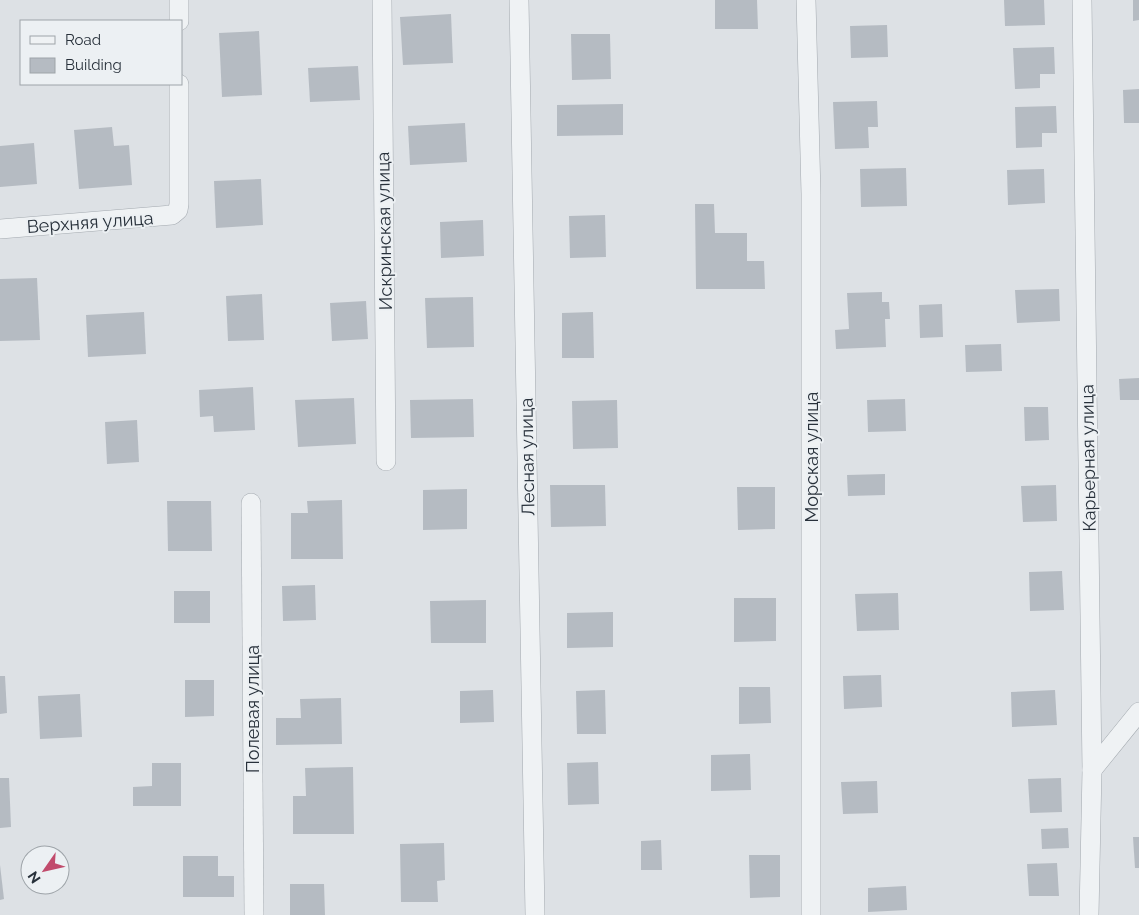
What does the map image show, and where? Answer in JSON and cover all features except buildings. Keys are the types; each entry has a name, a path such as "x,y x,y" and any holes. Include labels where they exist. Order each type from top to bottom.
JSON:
{"street":[{"path":"179,20 180,0"},
{"name":"Искринская улица","path":"382,0 386,461"},
{"name":"Лесная улица","path":"519,0 535,915"},
{"name":"Морская улица","path":"806,0 811,194 811,915"},
{"name":"Карьерная улица","path":"1082,0 1092,770 1089,915"},
{"name":"Верхняя улица","path":"0,229 172,215 178,210 179,85"},
{"name":"Полевая улица","path":"251,503 254,915"},
{"path":"1092,770 1139,712"}]}
